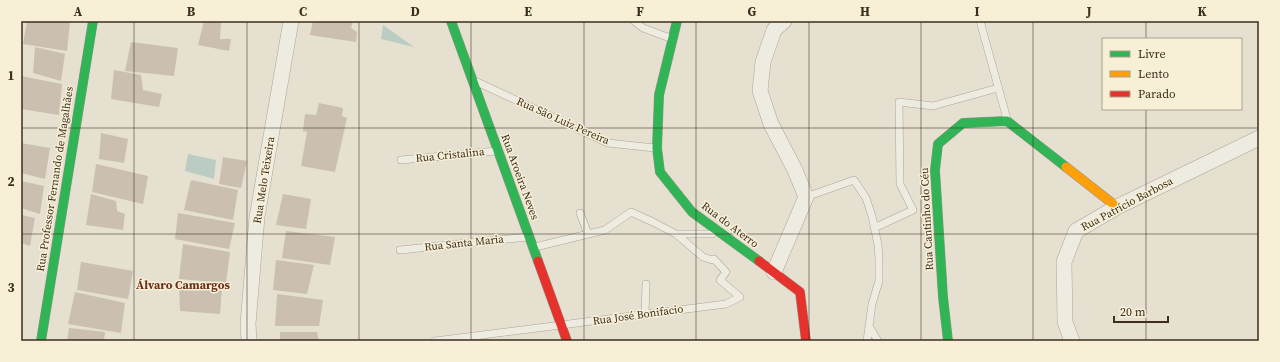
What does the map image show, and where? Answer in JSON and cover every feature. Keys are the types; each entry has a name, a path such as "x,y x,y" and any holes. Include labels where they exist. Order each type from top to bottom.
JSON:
{"street":[{"name":"Rua Professor Fernando de Magalhães","path":"41,341 93,21"},
{"name":"Rua Melo Teixeira","path":"249,341 248,324 257,217 291,21"},
{"name":"Rua Aroeira Neves","path":"451,21 567,341"},
{"name":"Rua do Aterro","path":"677,21 659,95 657,148 660,172 692,212 800,292 806,341"},
{"path":"774,272 806,197 795,170 771,124 760,91 763,62 774,30 784,21"},
{"path":"1008,121 1117,207"},
{"name":"Rua Cantinho do Céu","path":"948,341 943,296 935,170 938,144 963,123 1008,121"},
{"name":"Rua Patrício Barbosa","path":"1072,341 1065,322 1064,262 1076,231 1117,207 1259,138"}],"lane":[{"path":"634,21 642,28 672,39"},
{"path":"980,21 1008,121"},
{"name":"Rua São Luiz Pereira","path":"472,80 608,143 657,148"},
{"path":"874,228 913,210 900,184 900,102 933,106 998,88"},
{"name":"Rua Cristalina","path":"401,160 498,150"},
{"path":"806,197 854,180 866,198 874,228 878,252 879,281 872,304 867,341"},
{"path":"533,248 605,230 631,212 676,234 721,233"},
{"path":"580,213 588,234"},
{"name":"Rua José Bonifacio","path":"435,341 726,304 740,297 720,280 726,272 714,258 712,260 703,257 676,234"},
{"name":"Rua Santa Maria","path":"400,250 529,236"},
{"path":"645,314 646,284"},
{"path":"869,326 878,341"}],"shaded area":[{"path":"383,25 414,47 381,39"},
{"path":"188,154 216,160 214,179 185,171"}],"building":[{"path":"27,21 70,22 67,51 23,44"},
{"path":"204,21 221,21 220,39 231,39 229,51 198,45"},
{"path":"313,21 353,21 351,28 357,32 356,42 310,35"},
{"path":"131,42 178,48 174,76 125,71"},
{"path":"35,47 65,54 61,81 33,73"},
{"path":"114,70 141,75 143,90 162,94 159,107 111,99"},
{"path":"21,76 62,84 59,115 21,109"},
{"path":"319,103 343,108 342,116 347,118 335,172 301,166 307,132 303,131 305,114 316,115"},
{"path":"101,133 128,139 124,163 99,159"},
{"path":"21,143 50,148 45,179 21,173"},
{"path":"223,157 247,161 241,188 219,184"},
{"path":"96,164 148,176 143,204 92,192"},
{"path":"191,180 238,190 233,220 184,210"},
{"path":"21,181 44,186 40,214 21,208"},
{"path":"91,194 116,201 117,211 125,214 123,230 86,225"},
{"path":"283,194 311,199 306,229 276,225"},
{"path":"178,213 235,223 229,249 175,239"},
{"path":"21,215 35,218 30,246 21,243"},
{"path":"286,231 335,237 330,265 282,258"},
{"path":"183,244 230,252 226,283 179,279"},
{"path":"276,260 314,265 307,294 273,290"},
{"path":"81,262 133,271 128,299 77,290"},
{"path":"179,283 222,287 220,314 180,311"},
{"path":"75,292 125,303 121,333 68,324"},
{"path":"277,294 323,300 319,326 275,326"},
{"path":"69,328 105,332 104,341 67,341"},
{"path":"280,332 317,332 319,341 280,341"}],"traffic: fast":[{"path":"41,341 93,21"},
{"path":"451,21 538,261"},
{"path":"677,21 659,95 657,148 660,172 692,212 759,261"},
{"path":"948,341 943,297 935,170 938,144 963,123 1007,121 1066,167"}],"traffic: slow":[{"path":"1066,167 1117,207"}],"traffic: jam":[{"path":"538,261 567,341"},
{"path":"759,261 800,292 806,341"}],"district":[{"name":"Álvaro Camargos","path":"183,285"}]}
